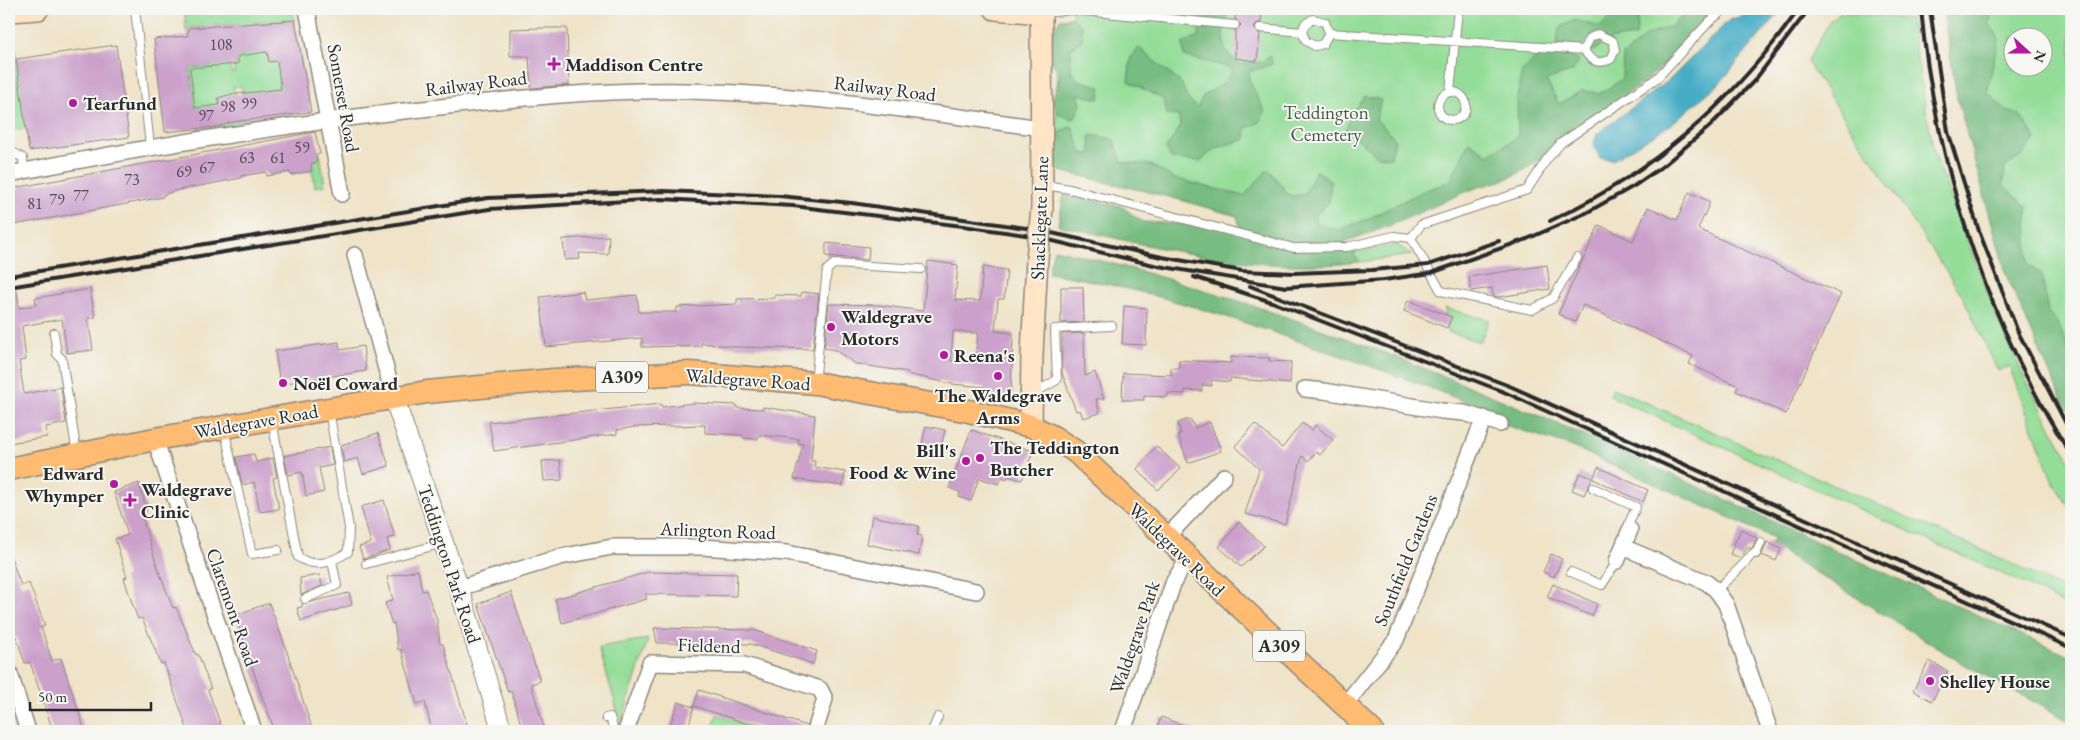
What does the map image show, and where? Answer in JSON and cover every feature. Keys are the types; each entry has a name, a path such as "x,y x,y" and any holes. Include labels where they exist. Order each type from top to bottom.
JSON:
{"main road":[{"path":"9,11 38,9"},
{"path":"995,9 1041,11"},
{"name":"Shacklegate Lane","path":"1031,426 1032,354 1042,208 1041,11"},
{"name":"Waldegrave Road","path":"9,469 155,439 329,408 427,392 554,380 689,373 815,383 969,411 1031,426 1076,452 1372,731"}],"street":[{"name":"Somerset Road","path":"308,9 342,194"},
{"name":"Railway Road","path":"9,174 150,146 328,121 530,96 687,91 852,102 1041,128"},
{"path":"355,255 394,398"},
{"path":"1305,389 1464,413 1500,424"},
{"name":"Teddington Park Road","path":"394,398 459,588 502,731"},
{"name":"Southfield Gardens","path":"1344,706 1396,640 1484,418"},
{"name":"Claremont Road","path":"155,439 254,731"},
{"path":"1166,538 1224,476"},
{"path":"1630,530 1620,554 1706,582 1716,590 1726,604 1770,731"},
{"name":"Arlington Road","path":"459,588 560,557 612,547 702,547 787,553 976,591"},
{"name":"Waldegrave Park","path":"1123,731 1174,581 1188,559"},
{"name":"Fieldend","path":"626,731 650,663 744,665 820,689 825,700 816,731"},
{"path":"9,671 28,731"}],"lane":[{"path":"135,9 150,146"},
{"path":"1450,92 1458,9"},
{"path":"1411,238 1421,225 1527,190 1546,159 1561,143 1657,78 1709,22 1725,9"},
{"path":"1041,11 1077,10 1235,25"},
{"path":"1314,19 1324,22 1329,33 1323,44 1315,46 1306,41 1302,32 1305,24 1314,19"},
{"path":"1260,28 1302,32"},
{"path":"1329,33 1584,50"},
{"path":"9,150 22,158 24,171"},
{"path":"1042,184 1070,189 1294,248 1347,247 1394,236 1411,238"},
{"path":"1411,238 1441,292 1524,310 1538,308 1553,298 1576,258"},
{"path":"815,383 827,270 834,264 921,269"},
{"path":"1032,394 1057,380 1055,329 1112,326"},
{"path":"54,333 57,354 62,359 77,456"},
{"path":"272,418 298,557 306,563 321,564 332,561 348,552 349,528 329,408"},
{"path":"224,427 252,554 278,550"},
{"path":"1594,488 1636,507 1629,523 1630,530"},
{"path":"1716,590 1729,578 1738,573 1752,554 1756,554 1762,542"},
{"path":"366,564 444,543"},
{"path":"1571,572 1602,585 1620,554"},
{"path":"305,599 337,585 332,561"},
{"path":"932,731 938,716"},
{"path":"606,718 610,717 614,731"}],"green space":[{"path":"292,9 295,20 253,23 262,53 267,52 269,62 277,61 275,46 288,78 279,80 280,85 290,83 290,117 198,133 190,65 193,68 212,66 205,27 189,28 189,31 186,31 185,14","holes":["214,25 242,25 243,56 238,56 234,63 234,73 231,73 229,62 214,63","241,86 243,95 273,106 274,118 248,120 233,87"]},
{"name":"Teddington Cemetery","path":"1073,9 1699,9 1594,108 1336,244 1170,197 1056,170 1058,31 1062,21 1072,16"},
{"path":"1196,9 1229,9 1223,29 1225,50 1238,64 1262,62 1271,56 1272,64 1249,72 1249,80 1265,112 1259,123 1246,128 1245,140 1215,149 1201,161 1171,159 1166,148 1181,126 1178,116 1167,114 1163,99 1128,81 1131,57 1139,48 1182,84 1187,98 1197,108 1204,95 1223,84 1232,72 1227,67 1184,56 1183,43 1199,37 1200,15"},
{"path":"1608,9 1639,9 1636,36 1609,40 1594,51 1557,44 1559,28 1575,20 1600,27 1610,17"},
{"path":"1687,9 1709,9 1683,46 1633,90 1538,161 1511,177 1473,189 1392,225 1345,241 1359,262 1283,265 1245,262 1169,250 1058,225 1064,195 1121,206 1143,222 1240,227 1237,216 1170,197 1056,170 1058,133 1072,126 1082,153 1091,154 1090,135 1113,139 1122,162 1151,165 1173,178 1244,196 1268,169 1290,196 1305,194 1316,170 1331,181 1329,202 1316,214 1317,224 1338,230 1368,219 1419,193 1450,181 1469,142 1488,155 1518,137 1517,99 1522,71 1543,52 1579,59 1573,71 1546,80 1559,104 1582,91 1601,93 1622,79 1623,55 1646,36 1672,26"},
{"path":"1960,9 2071,9 2071,393 2021,293"},
{"path":"1998,9 1993,10 1989,23 1999,38 1987,92 2006,111 2019,114 2036,138 2022,156 2005,167 2003,185 2027,207 2028,264 2042,275 2048,312 2058,324 2071,354 2071,414 2059,394 2007,277 1957,98 1943,10"},
{"path":"1841,12 1910,19 1934,153 1997,318 2025,379 2071,463 2071,510 2053,482 2009,366 1998,371 1962,295 1807,62 1831,19"},
{"path":"1072,18 1082,27 1082,40 1071,49 1071,71 1078,80 1101,87 1099,99 1078,94 1081,105 1074,119 1060,115 1052,102 1060,72 1051,63 1053,32 1060,19"},
{"path":"9,25 12,25 26,128 9,131 9,66 11,66"},
{"path":"1365,96 1381,100 1376,119 1395,139 1391,158 1378,156 1346,129 1350,116"},
{"path":"316,155 320,155 325,185 315,187 311,164"},
{"path":"1397,245 1412,255 1359,262 1351,253"},
{"path":"1054,249 1149,274 1243,302 1427,369 1607,446 2071,657 2071,722 1962,663 1770,544 1774,538 1573,447 1505,425 1507,419 1388,372 1249,324 1150,294 1048,273"},
{"path":"1445,308 1489,320 1480,342 1448,332"},
{"path":"1613,388 1998,557 2071,593 2071,608 2027,585 1610,396"},
{"path":"648,639 621,724 599,647"},
{"path":"717,715 762,731 711,731"}],"water":[{"path":"1762,9 1777,9 1780,12 1720,83 1670,125 1613,160 1600,158 1593,145 1597,134 1670,79 1729,20"}],"building":[{"path":"1239,9 1262,9 1261,22 1256,24 1254,28 1260,34 1257,61 1235,58 1235,31 1241,25 1235,19 1236,11 1239,11"},
{"path":"295,20 311,112 233,122 216,127 165,132 154,39 187,36 189,28","holes":["267,52 269,62 277,61 281,89 228,95 218,98 219,105 195,108 190,68 238,64 238,56"]},
{"name":"Maddison Centre","path":"567,28 569,85 531,88 529,56 510,56 510,29"},
{"name":"Tearfund","path":"116,45 129,137 29,151 16,59"},
{"path":"315,132 320,154 316,155 317,162 311,164 312,171 291,175 290,172 267,176 266,172 241,176 241,178 174,191 163,195 163,197 9,226 9,189"},
{"path":"1689,192 1710,202 1698,229 1841,294 1786,414 1736,391 1738,386 1689,364 1693,356 1583,305 1575,322 1558,314 1599,225 1633,241 1648,207 1677,220"},
{"path":"609,236 608,254 579,253 580,259 565,260 563,239"},
{"path":"826,243 869,247 868,260 826,256"},
{"path":"928,261 958,265 955,300 980,301 983,267 1007,270 1004,299 998,299 995,331 1013,333 1011,393 1008,397 984,395 984,387 952,384 907,374 908,372 856,364 835,350 824,348 829,304 879,305 923,311","holes":["953,331 978,333 975,363 951,361"]},
{"path":"1547,265 1550,289 1499,297 1493,296 1492,288 1471,291 1469,277"},
{"path":"1061,287 1083,287 1084,322 1061,323"},
{"path":"90,289 95,318 88,318 93,350 67,353 62,319 22,326 26,360 19,361 24,394 61,387 66,423 46,427 47,437 9,443 9,291 17,291 19,308 36,305 35,298"},
{"path":"583,292 585,300 637,295 639,312 677,312 677,307 737,304 737,299 775,298 775,295 801,296 802,292 819,294 813,349 738,347 701,343 701,346 642,347 642,338 546,347 540,297"},
{"path":"1408,300 1452,317 1447,328 1404,311"},
{"path":"1124,306 1147,308 1146,345 1122,344"},
{"path":"1084,333 1085,376 1095,372 1104,399 1096,399 1100,413 1083,418 1080,410 1076,411 1062,373 1062,334"},
{"path":"339,342 340,350 363,346 366,371 280,384 275,351"},
{"path":"1231,357 1270,358 1269,361 1291,362 1290,384 1230,378 1230,382 1211,380 1212,386 1202,385 1202,391 1185,390 1185,394 1168,393 1168,397 1144,396 1144,400 1122,400 1123,373 1171,375 1171,368 1179,368 1179,360 1231,363"},
{"path":"694,403 737,405 737,408 763,409 763,407 815,415 811,461 815,461 814,467 845,472 843,486 794,479 803,444 798,443 799,439 759,435 758,439 743,438 743,435 705,433 705,425 635,427 617,430 617,434 494,451 489,422 661,404 661,407"},
{"path":"1191,420 1195,428 1210,422 1221,451 1188,463 1178,435 1181,434 1178,423"},
{"path":"1302,423 1312,430 1315,425 1333,440 1320,455 1316,452 1308,461 1302,456 1285,524 1245,514 1259,469 1235,446 1255,424 1282,448"},
{"path":"926,426 945,430 940,451 934,450 933,455 920,453"},
{"path":"971,430 1033,451 1022,480 1008,476 1007,479 1002,477 999,484 979,478 971,501 959,497 960,492 949,488"},
{"path":"378,433 389,466 363,474 358,458 344,462 341,445"},
{"path":"1156,446 1181,469 1158,490 1137,469"},
{"path":"330,447 333,465 319,468 324,492 306,496 302,472 288,475 284,456"},
{"path":"254,454 256,462 273,458 277,477 273,478 279,509 260,512 254,482 242,485 236,457"},
{"path":"560,460 562,480 544,481 542,461"},
{"path":"1598,467 1648,490 1643,502 1593,479"},
{"path":"1580,473 1592,478 1584,495 1572,490"},
{"path":"139,483 147,511 141,513 157,566 173,608 176,607 196,655 198,654 211,689 208,690 223,731 188,731 164,663 161,664 142,618 138,619 133,606 124,578 127,577 115,539 128,535 114,492"},
{"path":"384,500 395,537 387,539 390,550 363,559 359,547 371,543 361,507"},
{"path":"872,516 919,526 917,535 922,536 919,555 867,544"},
{"path":"1239,522 1264,546 1241,567 1219,547"},
{"path":"1741,529 1757,538 1752,548 1747,548 1741,558 1730,554"},
{"path":"1767,542 1781,549 1776,561 1762,555"},
{"path":"1551,554 1562,559 1554,577 1543,572"},
{"path":"9,557 11,557 21,586 29,583 45,626 41,627 52,661 61,658 85,731 53,731 30,662 25,663 16,636 9,639"},
{"path":"418,570 422,591 426,590 437,620 440,644 443,644 469,731 432,731 425,702 417,704 401,649 398,650 394,623 392,624 385,603 393,600 387,577"},
{"path":"648,572 737,574 736,596 645,594 647,599 562,623 555,599"},
{"path":"320,575 322,586 301,595 300,578"},
{"path":"1553,584 1597,604 1592,616 1547,597"},
{"path":"511,592 540,681 531,684 545,731 523,731 511,691 508,692 478,604"},
{"path":"349,593 352,605 301,621 297,608 302,607 302,604"},
{"path":"269,603 313,731 275,731 262,697 235,615"},
{"path":"654,628 754,630 817,651 813,664 751,644 657,643"},
{"name":"Shelley House","path":"1929,661 1948,671 1932,701 1913,691"},
{"path":"699,690 807,726 806,731 770,731 694,706"},
{"path":"678,702 694,707 687,731 668,731"},
{"path":"1161,717 1196,730 1196,731 1156,731"}],"railway":[{"path":"1550,221 1624,180 1689,132 1747,75 1799,9"},
{"path":"9,287 489,209 661,199 793,206 963,226 1032,236 1158,266 1286,287 1384,280 1431,273 1527,239 1586,213 1634,186 1663,166 1709,127 1755,80 1809,9"},
{"path":"1921,9 1928,67 1939,126 1952,184 1970,241 1990,297 2014,351 2041,404 2071,455"},
{"path":"1930,9 1948,132 1979,231 2018,332 2071,433"},
{"path":"9,276 488,198 663,191 779,196 852,203 1033,229 1162,257 1242,271 1294,273 1372,270 1428,265 1499,241"},
{"path":"1194,277 1272,302 1504,392 2071,648"},
{"path":"1250,286 1512,387 2071,638"}],"place":[{"name":"Maddison Centre","path":"554,64"},
{"name":"Tearfund","path":"73,103"},
{"name":"Waldegrave Motors","path":"831,327"},
{"name":"Reena's","path":"944,355"},
{"name":"The Waldegrave Arms","path":"998,376"},
{"name":"Noël Coward","path":"283,383"},
{"name":"The Teddington Butcher","path":"980,458"},
{"name":"Bill's Food & Wine","path":"966,461"},
{"name":"Edward Whymper","path":"114,484"},
{"name":"Waldegrave Clinic","path":"130,500"},
{"name":"Shelley House","path":"1930,681"}]}
